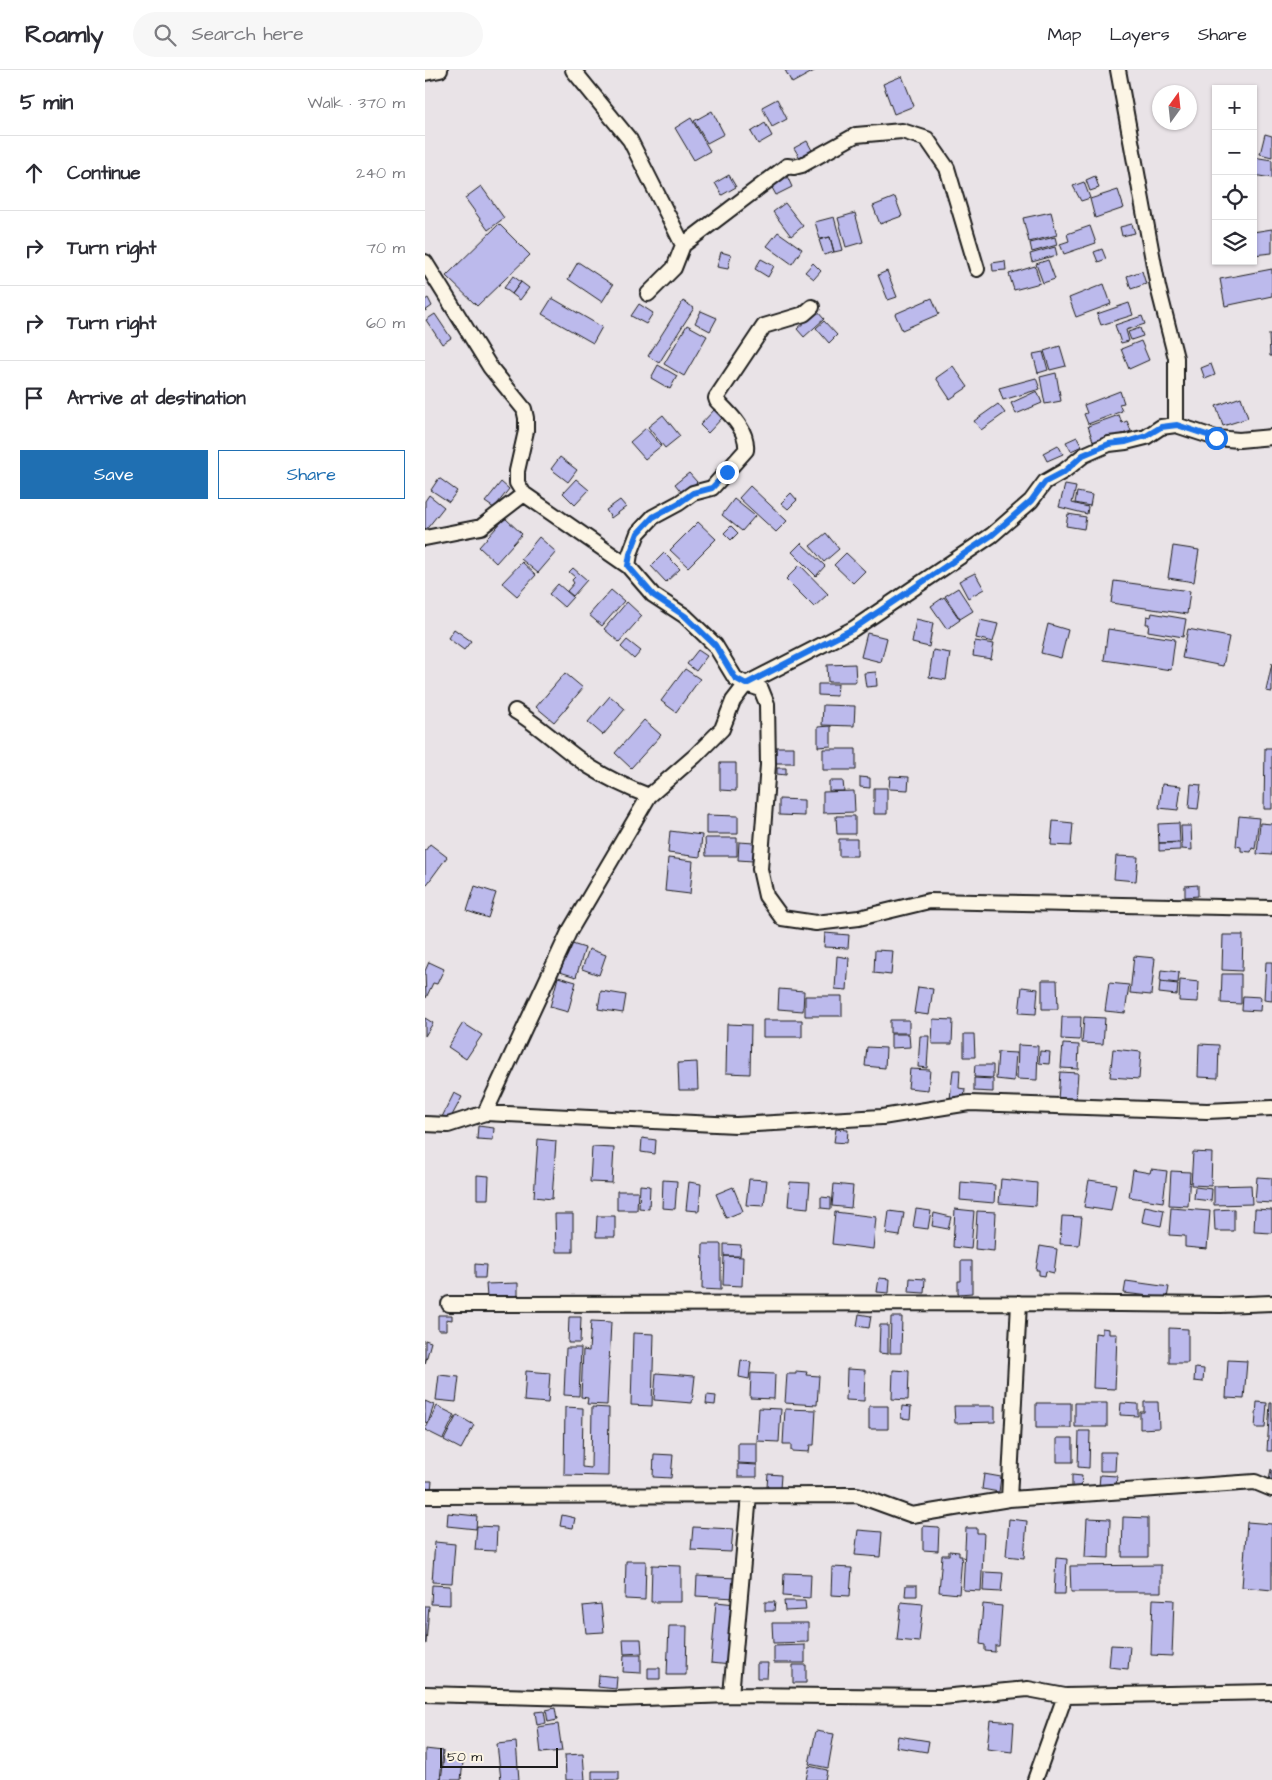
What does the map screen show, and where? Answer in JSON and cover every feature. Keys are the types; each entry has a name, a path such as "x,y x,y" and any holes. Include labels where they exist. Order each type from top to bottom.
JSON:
{"street":[{"path":"425,73 439,70"},
{"path":"573,70 630,140 683,245"},
{"path":"1118,70 1157,287 1176,358 1177,425"},
{"path":"648,294 674,268 683,245 787,166 802,165 856,135 902,131 927,139 947,168 977,269"},
{"path":"425,262 490,367 524,409 527,431 517,471 517,483 524,494 628,566 653,595 685,616 715,645 735,678 761,689 767,704 767,765 760,869 765,896 782,918 816,923 859,918 929,901 1272,908"},
{"path":"628,566 630,554 638,533 653,517 693,493 712,488 746,450 747,442 745,436 738,424 716,398 763,326 804,314 811,307"},
{"path":"485,1113 569,932 649,796 722,730 733,702 746,684 853,629 992,535 1031,501 1045,482 1064,472 1083,455 1109,444 1126,442 1146,436 1161,427 1177,425 1216,438 1239,440 1272,437"},
{"path":"425,538 481,527 524,494"},
{"path":"515,711 537,724 589,766 628,788 649,796"},
{"path":"425,1124 448,1126 485,1113 736,1125 882,1117 969,1103 1207,1111 1272,1108"},
{"path":"449,1304 1019,1302 1221,1305 1272,1303"},
{"path":"1009,1499 1019,1302"},
{"path":"425,1496 857,1495 913,1515 1009,1499 1255,1482 1272,1489"},
{"path":"731,1695 749,1496"},
{"path":"425,1694 614,1699 731,1695 942,1698 1028,1689 1065,1696 1272,1692"},
{"path":"1035,1780 1065,1696"}],"building":[{"path":"785,70 816,70 792,83"},
{"path":"902,76 914,106 894,114 883,84"},
{"path":"777,99 787,119 772,127 762,107"},
{"path":"712,111 724,134 707,143 694,121"},
{"path":"691,118 710,151 694,160 675,128"},
{"path":"765,123 772,136 758,144 751,132"},
{"path":"1265,134 1272,136 1272,157 1260,154"},
{"path":"807,141 814,154 802,161 794,148"},
{"path":"1257,158 1272,160 1272,178 1257,176"},
{"path":"729,175 736,187 722,195 715,183"},
{"path":"787,176 792,187 776,195 770,184"},
{"path":"1095,176 1099,188 1090,191 1086,180"},
{"path":"1084,182 1090,198 1081,201 1073,186"},
{"path":"481,186 504,218 488,230 465,198"},
{"path":"1118,190 1124,208 1095,218 1090,199"},
{"path":"895,197 902,216 880,224 873,206"},
{"path":"785,203 803,226 791,236 773,212"},
{"path":"1051,212 1057,235 1029,242 1023,218"},
{"path":"855,213 863,242 846,247 838,218"},
{"path":"834,217 843,250 834,252 830,237 820,239 815,222"},
{"path":"499,224 530,255 477,306 446,276"},
{"path":"1132,224 1135,233 1122,236 1120,227"},
{"path":"1090,226 1096,243 1064,254 1060,244 1069,241 1067,234"},
{"path":"1272,229 1272,253 1257,255 1257,231"},
{"path":"778,232 802,249 792,264 767,246"},
{"path":"830,237 834,252 824,255 819,240"},
{"path":"1055,237 1057,245 1032,252 1030,243"},
{"path":"1055,247 1057,255 1032,262 1030,254"},
{"path":"1102,249 1106,259 1098,262 1094,252"},
{"path":"721,252 731,255 728,269 717,267"},
{"path":"761,259 774,266 768,277 755,269"},
{"path":"1048,260 1055,279 1043,283 1036,264"},
{"path":"1005,261 1006,270 993,271 992,263"},
{"path":"578,262 613,285 602,302 568,279"},
{"path":"813,263 821,271 814,279 805,272"},
{"path":"1035,266 1040,283 1014,290 1009,274"},
{"path":"1272,269 1272,296 1225,306 1220,279"},
{"path":"887,271 897,297 888,300 878,275"},
{"path":"1142,271 1146,284 1131,289 1127,276"},
{"path":"513,276 521,282 512,294 504,288"},
{"path":"521,282 529,288 520,300 512,294"},
{"path":"1104,284 1111,304 1076,317 1069,298"},
{"path":"428,298 432,306 425,311 425,300"},
{"path":"552,298 602,327 593,343 542,314"},
{"path":"932,298 939,314 902,330 895,314"},
{"path":"683,301 694,308 659,363 648,356"},
{"path":"1129,303 1133,315 1101,325 1097,314"},
{"path":"639,304 653,313 646,324 631,316"},
{"path":"701,311 717,318 710,331 695,323"},
{"path":"817,311 824,319 804,337 797,329"},
{"path":"435,314 451,338 442,344 426,320"},
{"path":"1142,316 1145,324 1126,330 1129,341 1121,343 1115,325"},
{"path":"824,321 837,335 829,343 816,328"},
{"path":"687,325 707,336 684,376 664,364"},
{"path":"1140,328 1143,336 1131,340 1128,332"},
{"path":"1269,334 1272,334 1272,356 1270,356"},
{"path":"1141,341 1149,360 1129,369 1121,349"},
{"path":"1060,346 1066,366 1050,370 1044,351"},
{"path":"1043,352 1048,370 1038,373 1033,354"},
{"path":"1211,364 1215,375 1205,379 1201,368"},
{"path":"658,365 677,376 670,389 651,378"},
{"path":"953,366 968,387 950,399 936,378"},
{"path":"1056,373 1061,401 1045,404 1040,377"},
{"path":"1036,378 1040,389 1003,400 999,388"},
{"path":"1037,391 1042,403 1016,414 1011,403"},
{"path":"1120,391 1124,403 1119,404 1122,411 1088,424 1084,414 1087,413 1084,405"},
{"path":"1241,397 1248,418 1223,426 1216,406"},
{"path":"998,404 1005,413 981,430 974,421"},
{"path":"716,408 724,416 708,433 700,425"},
{"path":"663,415 680,436 665,448 648,427"},
{"path":"1119,415 1122,423 1127,421 1131,431 1094,444 1088,426"},
{"path":"646,428 661,446 645,459 630,442"},
{"path":"1077,437 1082,446 1071,451 1066,442"},
{"path":"1058,445 1063,454 1047,461 1043,453"},
{"path":"560,457 577,470 568,482 551,469"},
{"path":"689,473 697,482 683,494 675,484"},
{"path":"439,478 457,491 449,502 431,490"},
{"path":"576,479 589,490 575,505 563,493"},
{"path":"501,482 509,489 494,508 485,502"},
{"path":"1065,485 1076,487 1072,503 1088,507 1087,514 1059,507"},
{"path":"750,486 787,521 776,532 739,498"},
{"path":"1077,492 1092,495 1090,506 1075,503"},
{"path":"791,493 797,500 788,509 781,503"},
{"path":"429,495 444,507 425,531 425,501"},
{"path":"734,499 755,516 742,531 722,515"},
{"path":"620,500 626,507 611,518 606,510"},
{"path":"1068,514 1086,517 1084,529 1066,526"},
{"path":"505,518 522,534 496,563 479,547"},
{"path":"698,522 716,539 688,567 670,550"},
{"path":"731,526 738,533 731,540 724,533"},
{"path":"826,533 839,549 824,562 810,546"},
{"path":"539,537 556,552 538,573 521,559"},
{"path":"801,543 825,566 816,576 792,552"},
{"path":"1173,546 1199,550 1194,582 1168,578"},
{"path":"664,553 680,569 666,582 651,566"},
{"path":"846,553 865,571 853,583 834,565"},
{"path":"522,562 536,575 517,596 502,583"},
{"path":"800,565 828,594 814,607 786,579"},
{"path":"573,568 587,580 573,596 567,591 574,583 572,580 575,577 569,572"},
{"path":"975,573 984,589 968,598 959,581"},
{"path":"1114,581 1190,591 1187,614 1111,603"},
{"path":"558,584 573,597 564,607 549,594"},
{"path":"958,588 973,611 960,619 945,596"},
{"path":"611,590 624,601 602,626 589,615"},
{"path":"944,597 960,620 947,629 931,606"},
{"path":"627,602 642,616 619,642 604,629"},
{"path":"1152,613 1186,619 1183,637 1148,631 1149,624 1146,624 1147,616 1151,617"},
{"path":"916,619 933,623 929,647 912,643"},
{"path":"980,620 998,624 993,642 976,638"},
{"path":"1048,624 1068,630 1061,658 1041,653"},
{"path":"454,629 471,641 464,650 448,638"},
{"path":"1108,629 1175,639 1171,670 1104,660"},
{"path":"1188,629 1229,637 1223,666 1182,658"},
{"path":"867,633 887,638 881,662 861,657"},
{"path":"627,640 641,651 634,659 621,647"},
{"path":"975,641 994,644 991,659 973,656"},
{"path":"698,650 707,656 696,671 687,664"},
{"path":"933,650 950,653 946,680 929,677"},
{"path":"1272,663 1272,692 1266,691"},
{"path":"855,664 856,682 828,682 827,665"},
{"path":"685,669 700,679 676,712 661,701"},
{"path":"876,672 877,686 866,687 864,673"},
{"path":"565,673 583,688 554,722 536,707"},
{"path":"818,684 838,684 837,696 818,695"},
{"path":"610,696 625,709 603,735 588,722"},
{"path":"823,705 855,706 854,726 822,725"},
{"path":"644,720 661,735 631,768 615,753"},
{"path":"831,726 831,746 818,747 818,727"},
{"path":"774,747 794,747 794,763 775,763"},
{"path":"1265,748 1272,748 1272,809 1264,809"},
{"path":"823,749 856,749 856,770 823,770"},
{"path":"720,763 736,763 736,791 720,790"},
{"path":"777,768 786,768 786,775 777,774"},
{"path":"890,776 909,777 908,790 889,789"},
{"path":"860,777 870,778 870,788 860,787"},
{"path":"829,781 843,781 844,791 829,791"},
{"path":"1162,784 1181,786 1178,810 1159,808"},
{"path":"1191,784 1201,785 1198,809 1189,808"},
{"path":"874,788 887,788 887,814 874,814"},
{"path":"854,791 855,812 823,813 823,792"},
{"path":"779,799 804,800 804,816 779,815"},
{"path":"706,815 738,816 738,834 706,834"},
{"path":"836,816 855,816 855,834 837,834"},
{"path":"1239,816 1259,818 1255,849 1252,848 1251,852 1241,851 1241,847 1236,846"},
{"path":"1053,821 1073,823 1071,846 1051,845"},
{"path":"1179,823 1180,842 1159,843 1158,824"},
{"path":"1260,823 1272,824 1272,855 1257,854"},
{"path":"1181,826 1191,826 1192,850 1182,849"},
{"path":"670,831 702,835 700,857 668,853"},
{"path":"705,838 737,838 737,856 706,856"},
{"path":"839,839 857,839 857,856 839,856"},
{"path":"739,842 754,843 753,861 738,860"},
{"path":"1159,843 1180,843 1180,850 1159,851"},
{"path":"430,844 447,857 425,887 425,851"},
{"path":"1116,856 1138,857 1136,881 1114,879"},
{"path":"668,858 693,861 690,894 665,891"},
{"path":"1198,885 1198,896 1185,897 1185,886"},
{"path":"475,886 496,893 488,918 467,911"},
{"path":"825,933 849,935 848,948 824,947"},
{"path":"1223,935 1243,935 1242,971 1222,970"},
{"path":"569,943 585,948 576,977 560,972"},
{"path":"589,949 606,955 599,975 582,969"},
{"path":"875,950 893,951 891,975 874,973"},
{"path":"837,956 849,958 847,990 835,989"},
{"path":"1134,956 1155,958 1151,995 1130,993"},
{"path":"429,962 444,969 437,984 433,983 426,998 425,971"},
{"path":"1266,962 1272,962 1272,1001 1264,1000"},
{"path":"1161,970 1179,972 1178,983 1160,981"},
{"path":"1222,974 1241,974 1241,1004 1221,1003"},
{"path":"558,977 576,982 568,1012 550,1007"},
{"path":"1042,980 1057,980 1058,1009 1042,1009"},
{"path":"1180,980 1199,982 1198,1002 1179,1001"},
{"path":"1160,982 1178,984 1177,995 1159,993"},
{"path":"1109,983 1129,985 1125,1013 1105,1011"},
{"path":"918,987 933,989 929,1015 914,1013"},
{"path":"1022,987 1038,989 1036,1014 1019,1013"},
{"path":"779,989 804,991 803,1011 778,1009"},
{"path":"601,991 626,995 623,1013 598,1009"},
{"path":"805,996 842,996 842,1016 805,1016"},
{"path":"1243,996 1261,997 1260,1011 1242,1010"},
{"path":"1062,1017 1081,1017 1080,1040 1061,1039"},
{"path":"1084,1017 1105,1018 1103,1044 1082,1043"},
{"path":"425,1018 433,1023 425,1036"},
{"path":"933,1019 953,1020 952,1044 932,1044"},
{"path":"763,1020 802,1020 802,1037 763,1037"},
{"path":"890,1020 909,1020 909,1033 890,1033"},
{"path":"463,1023 482,1035 466,1059 448,1047"},
{"path":"727,1024 751,1025 750,1074 726,1073"},
{"path":"891,1034 909,1034 910,1047 891,1048"},
{"path":"964,1034 974,1034 975,1057 964,1057"},
{"path":"920,1036 929,1036 927,1068 918,1067"},
{"path":"1063,1044 1079,1045 1078,1069 1061,1068"},
{"path":"1199,1044 1219,1045 1218,1078 1198,1077"},
{"path":"1018,1045 1038,1046 1037,1080 1017,1079"},
{"path":"867,1047 886,1048 885,1068 865,1066"},
{"path":"1113,1049 1141,1052 1139,1079 1110,1077"},
{"path":"1040,1051 1050,1052 1049,1064 1039,1063"},
{"path":"998,1052 1016,1053 1014,1081 996,1079"},
{"path":"697,1062 698,1090 679,1090 678,1063"},
{"path":"975,1065 993,1065 993,1078 974,1077"},
{"path":"910,1069 930,1070 928,1090 908,1088"},
{"path":"953,1070 960,1070 959,1088 965,1089 964,1101 950,1100"},
{"path":"1060,1072 1078,1073 1076,1101 1058,1100"},
{"path":"974,1078 993,1079 993,1092 974,1091"},
{"path":"454,1093 462,1097 449,1121 442,1117"},
{"path":"478,1126 494,1128 493,1140 477,1139"},
{"path":"836,1129 848,1130 847,1143 834,1142"},
{"path":"642,1138 656,1140 655,1154 641,1152"},
{"path":"538,1139 556,1141 552,1199 534,1197"},
{"path":"592,1147 614,1148 612,1183 590,1182"},
{"path":"1193,1152 1212,1153 1211,1186 1191,1185"},
{"path":"1151,1169 1167,1171 1163,1202 1129,1197 1133,1170 1150,1173"},
{"path":"1171,1171 1190,1172 1188,1206 1169,1205"},
{"path":"477,1175 489,1176 488,1199 477,1199"},
{"path":"1257,1177 1272,1178 1272,1203 1255,1202"},
{"path":"749,1179 767,1180 764,1206 746,1205"},
{"path":"1001,1179 1037,1183 1036,1206 999,1203"},
{"path":"663,1180 677,1181 675,1209 662,1208"},
{"path":"1089,1180 1116,1184 1111,1211 1084,1207"},
{"path":"689,1182 701,1184 699,1211 686,1210"},
{"path":"790,1182 810,1183 808,1208 788,1206"},
{"path":"961,1182 995,1185 994,1203 960,1200"},
{"path":"834,1184 853,1186 851,1208 832,1206"},
{"path":"640,1185 650,1186 649,1209 639,1208"},
{"path":"1251,1185 1252,1204 1214,1205 1214,1186"},
{"path":"733,1187 743,1211 726,1218 716,1194"},
{"path":"1195,1187 1212,1189 1211,1201 1194,1199"},
{"path":"617,1191 638,1191 637,1210 617,1210"},
{"path":"821,1197 831,1198 831,1209 821,1208"},
{"path":"1145,1206 1164,1210 1161,1226 1142,1222"},
{"path":"1171,1208 1210,1211 1207,1249 1185,1247 1185,1236 1169,1235"},
{"path":"916,1209 931,1211 928,1229 913,1227"},
{"path":"955,1209 974,1211 971,1249 953,1247"},
{"path":"1234,1209 1234,1231 1215,1231 1214,1210"},
{"path":"1255,1209 1272,1210 1272,1233 1254,1232"},
{"path":"889,1211 904,1213 900,1236 886,1234"},
{"path":"977,1211 996,1212 994,1251 975,1249"},
{"path":"835,1212 876,1217 873,1249 832,1244"},
{"path":"934,1213 951,1217 948,1229 932,1226"},
{"path":"555,1214 573,1214 573,1252 556,1252"},
{"path":"597,1216 615,1216 615,1237 596,1237"},
{"path":"1062,1216 1082,1217 1079,1245 1060,1244"},
{"path":"703,1244 721,1244 721,1290 702,1289"},
{"path":"724,1244 741,1245 740,1256 724,1256"},
{"path":"1040,1246 1057,1249 1054,1273 1046,1271 1045,1276 1039,1275 1039,1270 1036,1270"},
{"path":"724,1256 743,1257 742,1286 723,1285"},
{"path":"961,1261 972,1261 972,1293 958,1294 958,1281 961,1281"},
{"path":"475,1264 486,1265 485,1278 475,1278"},
{"path":"879,1278 890,1279 889,1293 877,1292"},
{"path":"910,1278 925,1279 924,1293 909,1292"},
{"path":"1126,1281 1169,1287 1167,1298 1124,1293"},
{"path":"518,1283 518,1296 487,1297 486,1284"},
{"path":"859,1314 871,1316 869,1328 857,1326"},
{"path":"438,1315 452,1315 452,1320 446,1319 446,1330 438,1330"},
{"path":"569,1317 581,1317 580,1343 568,1343"},
{"path":"891,1317 902,1317 901,1353 890,1353"},
{"path":"591,1321 611,1322 607,1405 587,1404 588,1398 581,1397 583,1350 589,1351"},
{"path":"880,1325 888,1325 888,1354 879,1353"},
{"path":"1102,1328 1109,1329 1109,1334 1117,1334 1115,1389 1093,1388 1095,1333 1102,1334"},
{"path":"1169,1328 1188,1329 1188,1363 1169,1363"},
{"path":"633,1333 654,1334 652,1406 631,1405"},
{"path":"425,1340 431,1342 425,1364"},
{"path":"566,1348 581,1348 579,1396 564,1395"},
{"path":"741,1360 751,1362 749,1379 739,1377"},
{"path":"1228,1360 1247,1361 1244,1399 1226,1398"},
{"path":"1195,1368 1204,1369 1203,1382 1194,1381"},
{"path":"847,1369 865,1370 864,1401 846,1400"},
{"path":"893,1370 909,1371 908,1400 892,1399"},
{"path":"526,1371 550,1373 548,1403 524,1401"},
{"path":"796,1371 807,1372 806,1375 819,1376 817,1405 785,1403 787,1374 796,1374"},
{"path":"656,1373 695,1376 692,1403 654,1400"},
{"path":"751,1373 775,1374 774,1399 750,1398"},
{"path":"439,1375 459,1377 456,1402 436,1400"},
{"path":"707,1395 716,1396 715,1405 706,1404"},
{"path":"425,1401 434,1405 428,1423 425,1422"},
{"path":"1144,1402 1158,1402 1159,1428 1140,1429 1140,1412 1144,1412"},
{"path":"1257,1402 1267,1403 1265,1428 1255,1428"},
{"path":"1036,1403 1071,1403 1071,1428 1036,1428"},
{"path":"1075,1403 1107,1403 1107,1427 1075,1427"},
{"path":"1121,1403 1138,1404 1138,1416 1120,1415"},
{"path":"1270,1403 1272,1403 1272,1451 1267,1451"},
{"path":"437,1406 455,1415 443,1439 425,1430"},
{"path":"869,1406 888,1406 888,1429 869,1429"},
{"path":"902,1406 911,1407 910,1419 901,1418"},
{"path":"954,1406 995,1406 995,1422 955,1423"},
{"path":"565,1407 583,1408 582,1467 591,1468 592,1407 609,1408 608,1476 564,1475"},
{"path":"759,1408 781,1409 779,1442 757,1441"},
{"path":"785,1409 816,1410 814,1445 810,1445 809,1452 791,1451 791,1444 783,1444"},
{"path":"457,1415 474,1425 461,1449 444,1440"},
{"path":"1079,1431 1090,1431 1089,1468 1078,1467"},
{"path":"1057,1438 1073,1438 1073,1462 1057,1462"},
{"path":"738,1443 757,1443 757,1464 738,1463"},
{"path":"1100,1452 1116,1452 1115,1471 1100,1471"},
{"path":"654,1454 673,1455 671,1478 653,1477"},
{"path":"738,1464 757,1465 757,1477 738,1477"},
{"path":"1272,1470 1272,1482 1269,1481"},
{"path":"768,1474 781,1475 780,1489 767,1487"},
{"path":"984,1474 1001,1477 999,1492 982,1489"},
{"path":"1072,1475 1082,1476 1081,1487 1072,1487"},
{"path":"1100,1475 1117,1476 1116,1488 1099,1487"},
{"path":"425,1481 432,1481 431,1490 425,1490"},
{"path":"448,1513 477,1516 476,1529 447,1526"},
{"path":"562,1515 575,1518 573,1528 560,1526"},
{"path":"1123,1517 1148,1518 1148,1557 1122,1557"},
{"path":"1087,1518 1110,1519 1109,1558 1085,1557"},
{"path":"1009,1519 1027,1521 1024,1558 1006,1556"},
{"path":"1247,1522 1272,1524 1272,1590 1242,1587"},
{"path":"477,1526 497,1527 496,1551 475,1550"},
{"path":"923,1526 939,1527 938,1551 923,1550"},
{"path":"693,1527 733,1529 731,1552 691,1550"},
{"path":"966,1528 977,1528 977,1533 984,1533 981,1591 963,1590"},
{"path":"858,1530 882,1532 880,1557 855,1555"},
{"path":"435,1542 455,1544 452,1583 432,1582"},
{"path":"949,1551 959,1552 959,1556 962,1556 959,1594 939,1592 942,1555 949,1555"},
{"path":"1056,1558 1067,1559 1065,1594 1054,1594"},
{"path":"626,1561 646,1561 645,1600 625,1599"},
{"path":"652,1565 681,1566 681,1602 651,1602"},
{"path":"1161,1565 1161,1592 1071,1592 1070,1566"},
{"path":"832,1567 852,1568 850,1596 831,1595"},
{"path":"984,1572 1003,1573 1001,1592 983,1591"},
{"path":"784,1573 811,1574 810,1598 783,1596"},
{"path":"697,1576 736,1578 736,1598 696,1596"},
{"path":"432,1585 450,1586 450,1605 431,1604"},
{"path":"906,1585 917,1585 917,1596 905,1596"},
{"path":"1153,1599 1174,1600 1172,1656 1151,1655"},
{"path":"784,1601 805,1601 806,1610 785,1611"},
{"path":"716,1602 736,1604 731,1665 711,1663"},
{"path":"765,1602 775,1602 774,1611 765,1611"},
{"path":"901,1602 923,1604 919,1642 897,1640"},
{"path":"601,1604 604,1632 586,1633 583,1606"},
{"path":"983,1604 1002,1606 999,1646 995,1646 995,1652 985,1651 985,1645 980,1644"},
{"path":"425,1606 429,1606 426,1644 425,1644"},
{"path":"772,1623 808,1623 808,1642 773,1643"},
{"path":"669,1626 687,1626 686,1675 667,1675"},
{"path":"623,1639 641,1639 642,1653 624,1654"},
{"path":"805,1645 805,1663 774,1663 774,1646"},
{"path":"1111,1645 1130,1646 1128,1669 1109,1667"},
{"path":"624,1655 641,1655 641,1673 623,1672"},
{"path":"757,1663 768,1663 767,1678 757,1678"},
{"path":"793,1665 806,1665 806,1683 793,1683"},
{"path":"648,1668 660,1668 660,1679 648,1679"},
{"path":"599,1675 617,1677 616,1689 598,1687"},
{"path":"555,1708 557,1720 548,1722 546,1710"},
{"path":"544,1711 546,1723 537,1725 535,1712"},
{"path":"990,1720 1014,1722 1012,1752 987,1749"},
{"path":"558,1724 562,1751 541,1753 538,1727"},
{"path":"816,1731 834,1734 828,1768 809,1764"},
{"path":"898,1736 929,1741 927,1752 896,1747"},
{"path":"516,1742 519,1780 501,1780 497,1744"},
{"path":"425,1749 443,1751 440,1780 425,1780"},
{"path":"583,1754 585,1780 566,1780 565,1755"},
{"path":"444,1756 451,1757 451,1760 463,1762 461,1780 441,1780"},
{"path":"809,1766 827,1770 825,1780 806,1780"},
{"path":"592,1771 619,1771 619,1780 592,1780"}],"route":[{"path":"727,472 712,488 693,493 653,517 638,533 630,554 628,566 653,595 685,616 715,645 735,678 746,684 853,629 992,535 1031,501 1045,482 1064,472 1083,455 1109,444 1126,442 1146,436 1161,427 1177,425 1216,438"}]}
